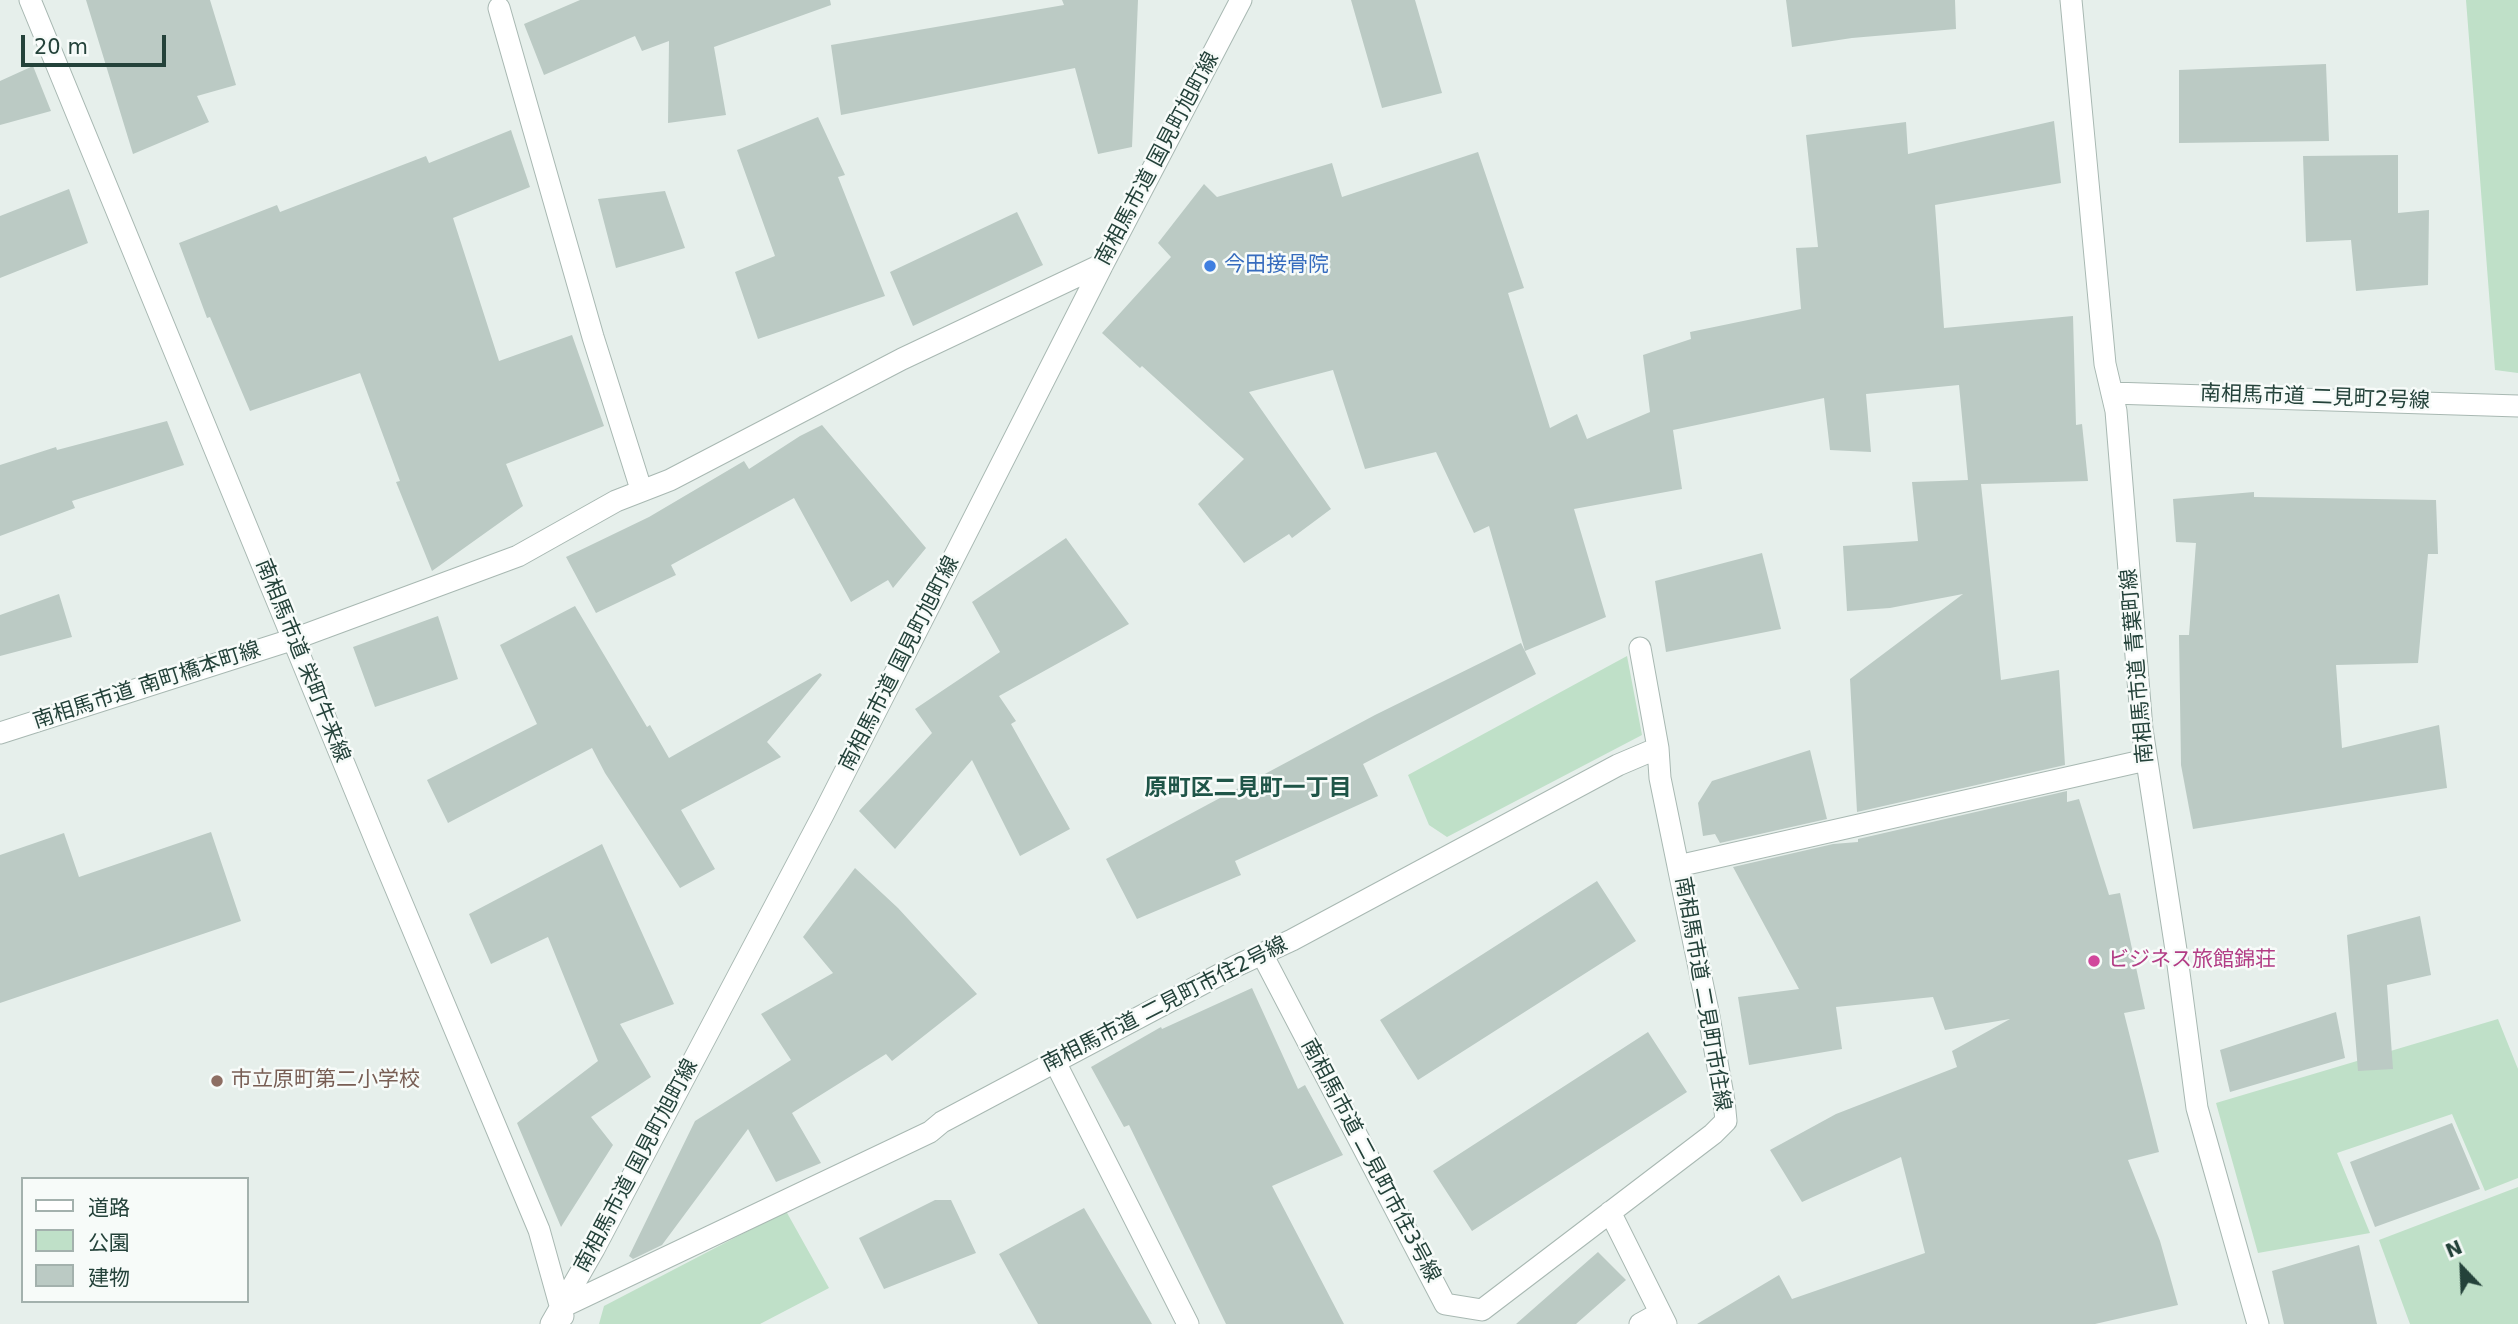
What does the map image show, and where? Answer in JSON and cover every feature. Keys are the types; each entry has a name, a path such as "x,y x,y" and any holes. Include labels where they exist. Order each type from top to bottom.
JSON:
{"street":[{"name":"南相馬市道 栄町牛来線","path":"30,0 539,1230 559,1319"},
{"name":"南相馬市道 国見町旭町線","path":"559,1319 829,802 1103,264 1241,0"},
{"name":"南相馬市道 青葉町線","path":"2071,0 2103,352 2116,411 2146,760 2176,950 2197,1108 2258,1324"},
{"path":"499,8 593,337 641,489"},
{"name":"南相馬市道 南町橋本町線","path":"0,733 294,639 518,556 641,489 670,480 902,359 1103,264"},
{"name":"南相馬市道 二見町2号線","path":"2112,393 2518,406"},
{"path":"1640,648 1658,748 1660,778 1678,866"},
{"name":"南相馬市道 二見町市住2号線","path":"559,1319 930,1132 942,1122 1618,765 1658,748"},
{"name":"南相馬市道 二見町市住線","path":"1611,1212 1713,1134 1726,1121 1710,1024 1678,866 2146,760"},
{"name":"南相馬市道 二見町市住3号線","path":"1262,954 1445,1304 1482,1310 1611,1212"},
{"path":"1055,1062 1188,1324"},
{"path":"1611,1212 1663,1319 1640,1324"}],"green space":[{"path":"2466,0 2518,0 2518,373 2495,370"},
{"path":"1627,656 1642,735 1447,837 1429,825 1408,775"},
{"path":"2498,1019 2518,1069 2518,1178 2485,1191 2452,1114 2337,1153 2370,1233 2258,1253 2216,1103"},
{"path":"2518,1187 2518,1324 2410,1324 2379,1240"},
{"path":"786,1211 829,1288 760,1324 599,1324 604,1306"}],"building":[{"path":"86,0 210,0 236,85 197,96 209,122 133,154"},
{"path":"580,0 830,0 831,5 714,47 726,115 668,123 669,41 642,51 635,36 544,75 524,24"},
{"path":"1062,0 1138,0 1132,147 1098,154 1075,68 841,115 831,45 1064,5"},
{"path":"1351,0 1415,0 1442,93 1382,108"},
{"path":"1786,0 1955,0 1956,29 1852,38 1792,47"},
{"path":"2326,64 2329,141 2179,143 2179,70"},
{"path":"33,66 51,111 0,125 0,81"},
{"path":"818,117 845,175 838,177 885,296 758,339 735,272 775,256 737,150"},
{"path":"2054,121 2061,183 1935,205 1944,328 2073,316 2076,425 2082,424 2088,481 1981,484 2001,680 2059,670 2065,765 1857,812 1850,679 1963,594 1890,608 1847,611 1843,546 1918,541 1912,482 1968,480 1959,385 1866,394 1871,452 1830,450 1824,398 1673,430 1682,489 1574,509 1606,617 1525,651 1489,526 1474,533 1436,452 1365,469 1333,370 1249,392 1331,509 1292,538 1289,534 1244,563 1198,504 1244,459 1102,333 1171,257 1158,243 1204,184 1217,197 1332,163 1342,197 1478,152 1524,288 1508,293 1550,428 1577,414 1587,439 1650,412 1643,355 1691,339 1690,332 1801,309 1796,248 1818,247 1806,135 1906,122 1908,154"},
{"path":"511,130 530,187 453,218 499,361 572,335 604,426 506,464 523,506 432,571 396,482 400,481 360,373 250,411 210,317 207,318 179,243 277,205 280,212 426,156 429,163"},
{"path":"2398,155 2398,213 2429,210 2428,285 2356,291 2351,240 2306,242 2303,156"},
{"path":"69,189 88,243 0,278 0,216"},
{"path":"665,191 685,248 616,268 598,199"},
{"path":"1017,212 1043,265 913,326 890,272"},
{"path":"167,421 184,465 72,501 75,508 0,536 0,465 56,447 57,450"},
{"path":"822,425 926,548 893,588 888,580 851,602 794,498 671,565 676,575 596,613 566,557 649,517 744,461 749,469"},
{"path":"2254,492 2254,497 2436,500 2438,554 2428,554 2418,663 2336,665 2342,748 2439,725 2447,788 2193,829 2181,765 2179,635 2189,635 2196,543 2176,542 2173,499"},
{"path":"1066,538 1129,624 999,696 1016,721 1011,724 1070,829 1020,856 972,760 895,849 859,811 932,733 915,709 1000,652 972,602"},
{"path":"1762,553 1781,629 1666,652 1655,581"},
{"path":"59,594 72,637 0,656 0,615"},
{"path":"575,606 647,727 650,725 669,758 820,673 822,675 767,742 781,757 681,810 715,869 680,888 605,773 592,748 448,823 427,780 537,724 500,645"},
{"path":"438,616 458,679 375,707 353,647"},
{"path":"1521,643 1536,674 1363,764 1378,796 1235,861 1241,875 1137,919 1106,859 1375,715"},
{"path":"1810,750 1827,819 1720,843 1715,834 1703,836 1698,803 1712,781"},
{"path":"2067,791 2067,802 2079,799 2109,895 2120,893 2145,1009 2124,1013 2159,1152 2128,1160 2160,1241 2178,1305 2095,1324 1697,1324 1779,1275 1792,1299 1925,1253 1901,1157 1802,1202 1770,1150 1836,1114 1957,1067 1952,1051 2010,1019 1945,1030 1933,997 1836,1007 1842,1049 1749,1065 1738,997 1799,989 1733,867 1833,844 1858,842 1858,839"},
{"path":"211,832 241,921 0,1003 0,855 64,833 79,877"},
{"path":"602,844 674,1004 620,1024 651,1077 591,1117 613,1145 561,1227 517,1123 598,1061 548,937 491,964 469,914"},
{"path":"855,868 898,908 977,994 892,1061 886,1054 792,1113 821,1163 776,1182 748,1129 662,1245 633,1259 629,1256 695,1121 791,1060 761,1014 833,973 803,937"},
{"path":"1597,881 1636,941 1418,1080 1380,1020"},
{"path":"2420,916 2431,975 2387,985 2393,1069 2358,1071 2347,935"},
{"path":"1252,988 1298,1089 1305,1085 1343,1155 1272,1186 1344,1324 1226,1324 1129,1125 1124,1127 1091,1067 1161,1027 1162,1029"},
{"path":"2336,1012 2345,1058 2230,1092 2220,1050"},
{"path":"1648,1032 1687,1092 1472,1231 1433,1171"},
{"path":"2452,1123 2480,1189 2375,1227 2350,1162"},
{"path":"935,1200 951,1200 976,1253 884,1289 859,1238"},
{"path":"1084,1208 1152,1324 1038,1324 999,1254"},
{"path":"2359,1245 2377,1324 2284,1324 2272,1271"},
{"path":"1598,1252 1626,1280 1576,1324 1516,1324"}],"place":[{"name":"今田接骨院","path":"1210,266"},
{"name":"ビジネス旅館錦荘","path":"2094,961"},
{"name":"市立原町第二小学校","path":"217,1081"}],"district":[{"name":"原町区二見町一丁目","path":"1248,789"}]}
